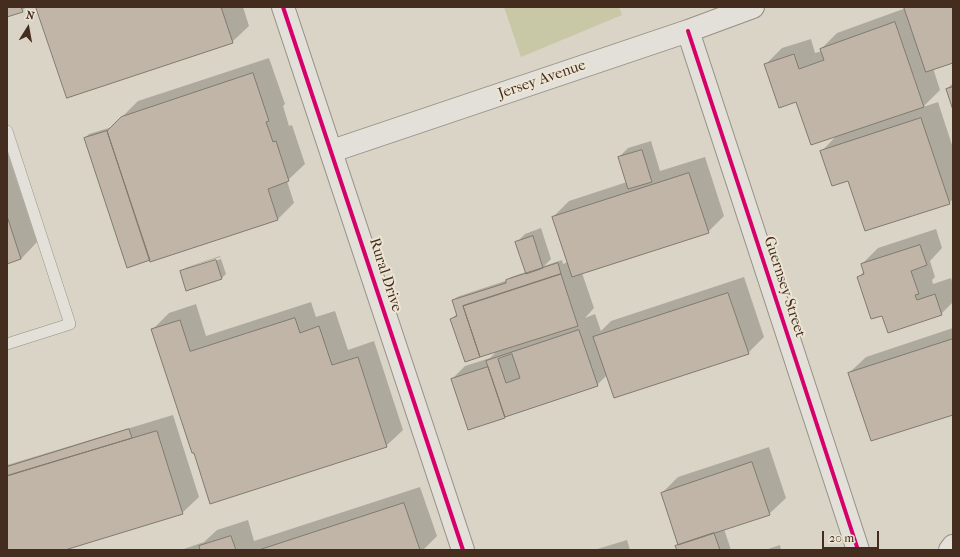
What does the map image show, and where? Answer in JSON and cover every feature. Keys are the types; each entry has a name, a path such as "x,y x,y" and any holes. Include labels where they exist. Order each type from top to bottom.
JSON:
{"street":[{"name":"Rural Drive","path":"283,7 332,151 463,550"},
{"name":"Jersey Avenue","path":"332,151 688,31 753,7"},
{"name":"Guernsey Street","path":"688,31 858,550"},
{"path":"950,550 953,546"}],"lane":[{"path":"7,131 70,324 7,344"}],"green space":[{"path":"504,7 619,7 622,15 521,57"}],"building":[{"path":"7,7 21,7 23,12 7,17"},
{"path":"36,7 221,7 233,43 67,98"},
{"path":"904,7 953,7 953,63 926,72"},
{"path":"895,22 924,107 811,145 796,102 779,108 764,64 794,54 799,69 824,60 820,49"},
{"path":"253,73 269,121 266,122 273,142 276,141 289,181 268,189 278,220 150,262 107,131 121,117"},
{"path":"953,87 953,110 946,89"},
{"path":"921,118 950,204 865,231 848,181 832,186 820,151"},
{"path":"107,131 150,260 127,268 84,138"},
{"path":"642,150 652,182 628,189 618,157"},
{"path":"689,173 709,233 572,277 552,217"},
{"path":"7,216 21,259 7,264"},
{"path":"533,236 543,268 526,274 515,242"},
{"path":"920,245 927,265 911,271 919,294 915,295 917,300 935,294 942,315 888,333 882,316 871,319 857,277 864,274 861,264"},
{"path":"216,260 222,279 186,291 180,271"},
{"path":"558,263 561,274 463,306 480,357 465,362 450,319 457,316 452,300 506,283 506,280"},
{"path":"561,274 578,326 480,357 463,306"},
{"path":"728,293 749,354 614,398 593,337"},
{"path":"295,318 300,333 319,326 332,365 358,357 387,447 210,504 151,329 180,320 190,351"},
{"path":"579,330 598,386 505,417 486,361"},
{"path":"953,339 953,415 871,441 848,373"},
{"path":"512,354 520,378 506,383 498,359"},
{"path":"488,367 505,418 468,430 451,379"},
{"path":"129,429 132,438 7,476 7,467"},
{"path":"157,431 183,514 65,550 7,550 7,476"},
{"path":"752,462 770,515 678,545 661,493"},
{"path":"404,503 420,550 259,550"},
{"path":"714,533 720,550 677,550 675,546"},
{"path":"231,536 236,550 200,550 199,546"}],"cycle path":[{"path":"283,7 463,550"},
{"path":"688,31 858,550"}]}
